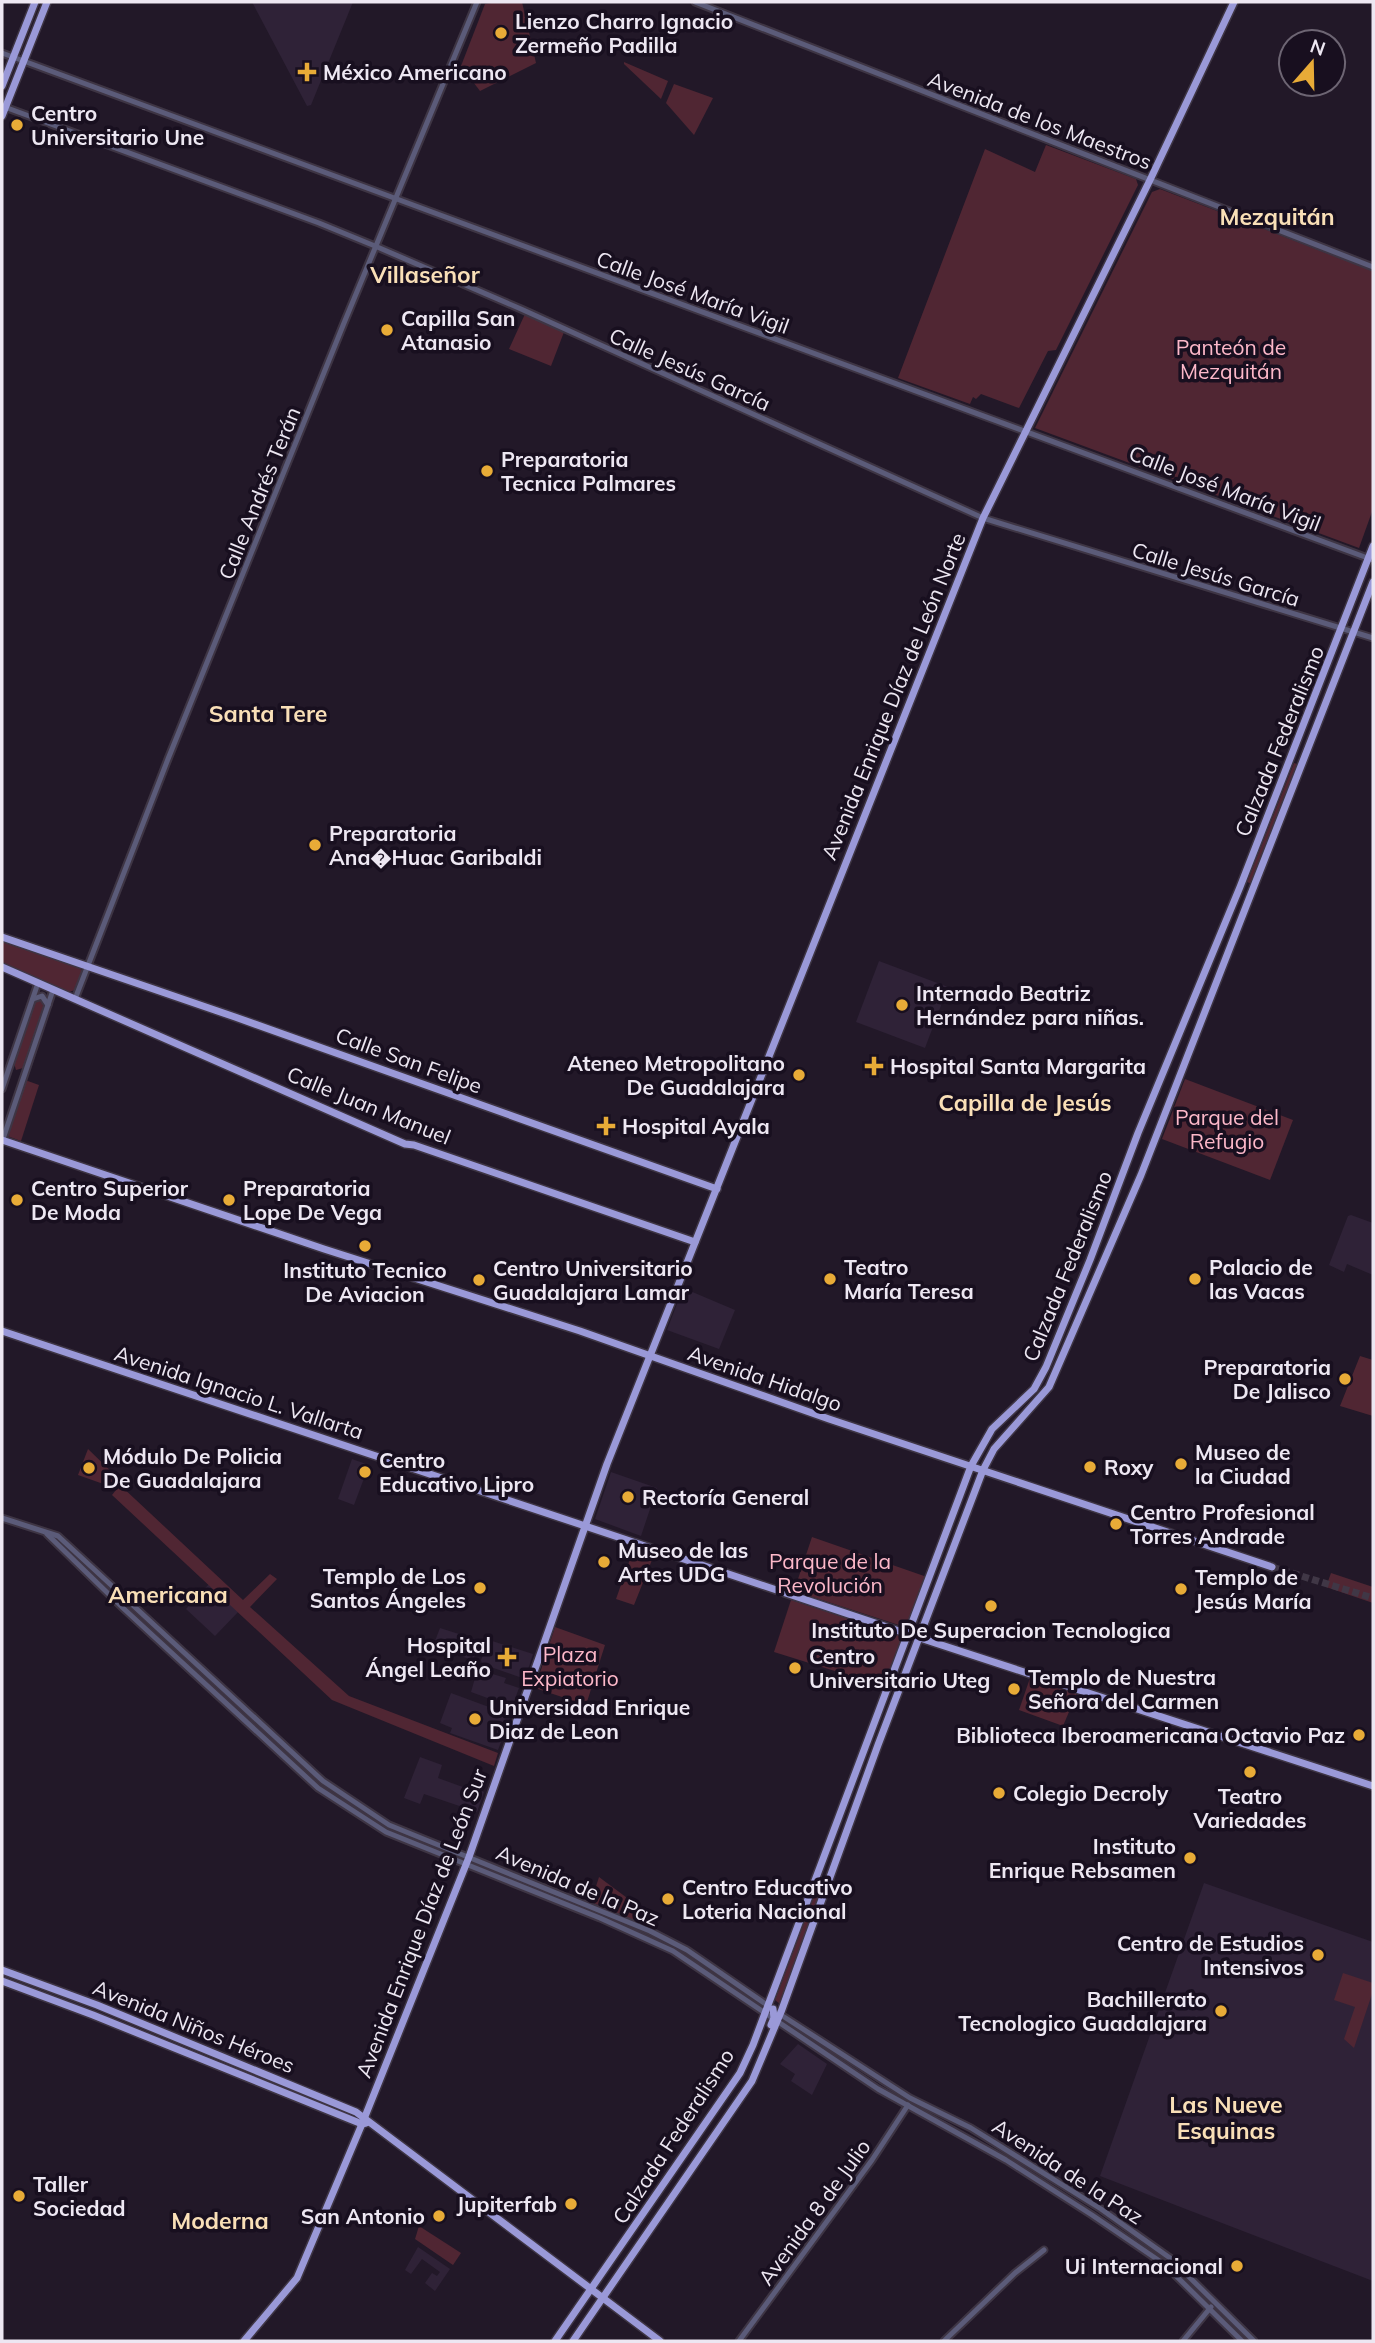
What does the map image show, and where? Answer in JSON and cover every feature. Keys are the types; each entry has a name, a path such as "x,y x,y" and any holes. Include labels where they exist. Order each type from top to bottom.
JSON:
{"main road":[{"path":"2,86 35,2"},
{"path":"2,116 3,107 47,2"},
{"name":"Avenida Enrique Díaz de León Norte","path":"624,1420 983,518 1150,180 1234,2"},
{"name":"Calzada Federalismo","path":"573,2341 754,2077 773,2013 906,1634 971,1466 992,1429 1034,1389 1046,1367 1371,560 1373,546"},
{"name":"Calzada Federalismo","path":"555,2341 740,2073 773,2013 983,1470 994,1449 1040,1399 1057,1372 1140,1175 1373,582"},
{"name":"Calle San Felipe","path":"2,937 89,965 717,1189"},
{"name":"Calle Juan Manuel","path":"2,967 405,1144 424,1148 695,1242"},
{"name":"Avenida Hidalgo","path":"2,1141 650,1355 818,1415 1272,1567"},
{"name":"Avenida Ignacio L. Vallarta","path":"2,1331 906,1634 1373,1786"},
{"name":"Avenida Enrique Díaz de León Sur","path":"244,2341 298,2278 365,2121 468,1861 624,1420"},
{"name":"Avenida Niños Héroes","path":"2,1970 97,2005 293,2085 365,2121 660,2341"},
{"name":"Avenida Niños Héroes","path":"2,1982 365,2121"}],"street":[{"name":"Calle Andrés Terán","path":"75,999 169,755 477,2"},
{"name":"Avenida de los Maestros","path":"695,2 1373,268"},
{"name":"Calle José María Vigil","path":"2,52 1371,560"},
{"name":"Calle Jesús García","path":"3,107 375,246 983,518 1373,638"},
{"path":"2,1089 38,983"},
{"path":"2,1141 53,990"},
{"path":"32,999 41,996 48,1005"},
{"name":"Avenida de la Paz","path":"2,1518 58,1536 323,1781 389,1825 468,1861 668,1940 773,2013 842,2066 907,2106 1006,2160 1164,2264 1242,2341"},
{"name":"Avenida de la Paz","path":"773,2013 910,2098 981,2134 1101,2209 1170,2258 1254,2341"},
{"name":"Avenida 8 de Julio","path":"739,2341 872,2160 910,2098"},
{"path":"1092,2215 1101,2209"},
{"path":"944,2341 1044,2249"},
{"path":"1183,2341 1215,2302"}],"shaded area":[{"name":"México Americano","path":"252,2 353,2 311,105 307,106"},
{"name":"Internado Beatriz Hernández para niñas.","path":"879,961 948,987 925,1048 856,1022"},
{"path":"1348,1216 1373,1223 1373,1275 1347,1264 1344,1272 1329,1265"},
{"path":"683,1288 735,1310 719,1349 667,1330"},
{"path":"352,1459 369,1465 354,1505 338,1499"},
{"name":"Rectoría General","path":"611,1472 657,1488 641,1536 595,1519"},
{"path":"209,1584 239,1611 215,1636 186,1609"},
{"path":"440,1628 481,1641 474,1657 471,1656 470,1659 436,1649 438,1642 435,1641"},
{"name":"Hospital Ángel Leaño","path":"489,1640 533,1654 525,1679 482,1664"},
{"path":"479,1670 506,1678 504,1683 519,1688 512,1707 471,1692"},
{"name":"Universidad Enrique Diaz de Leon","path":"451,1693 511,1715 498,1750 450,1733 452,1728 440,1723"},
{"path":"420,1757 442,1765 438,1778 484,1792 477,1812 424,1794 420,1804 404,1798"},
{"path":"1204,1883 1373,1942 1373,2281 1100,2176"},
{"path":"798,2044 827,2064 812,2095 791,2081 795,2074 780,2064"},
{"path":"418,2247 450,2269 435,2291 425,2283 432,2273 437,2276 440,2272 422,2259 411,2274 405,2270"}],"green space":[{"name":"Lienzo Charro Ignacio Zermeño Padilla","path":"522,2 536,63 480,91 461,66 485,4"},
{"path":"624,64 668,81 661,99"},
{"path":"674,84 713,98 694,135 666,103"},
{"path":"1046,145 1136,179 1138,185 1056,350 1048,351 1019,408 981,394 976,399 973,397 970,404 898,378 985,149 1035,172"},
{"name":"Panteón de Mezquitán","path":"1160,189 1373,271 1373,509 1359,548 1035,428 1152,192"},
{"path":"525,314 564,332 551,366 509,349"},
{"path":"1294,763 1300,765 1252,884 1247,882"},
{"path":"2,942 79,967 82,971 75,990 69,992 2,963"},
{"path":"40,998 44,1005 23,1068 16,1070 14,1063 35,1001"},
{"name":"Parque del Refugio","path":"1185,1079 1293,1120 1270,1180 1162,1139"},
{"path":"25,1080 39,1085 21,1141 7,1136"},
{"path":"1360,1356 1373,1360 1373,1416 1340,1406"},
{"path":"88,1449 119,1479 109,1486 78,1475"},
{"path":"120,1485 243,1600 270,1574 277,1579 250,1607 349,1696 498,1753 494,1766 332,1700 112,1495"},
{"name":"Parque de la Revolución","path":"812,1537 927,1577 908,1628 794,1591"},
{"path":"634,1548 654,1555 634,1605 616,1599"},
{"path":"1331,1573 1373,1587 1373,1603 1326,1587"},
{"name":"Parque de la Revolución","path":"791,1600 904,1637 886,1687 774,1652"},
{"name":"Plaza Expiatorio","path":"555,1627 605,1645 586,1705 535,1688"},
{"path":"1030,1678 1077,1693 1063,1726 1019,1710"},
{"path":"599,1877 654,1918 650,1927 591,1902"},
{"path":"817,1888 823,1890 780,2004 775,2000"},
{"path":"1343,1973 1373,1983 1373,1991 1354,2048 1344,2039 1355,2007 1334,2000"},
{"path":"419,2226 461,2253 453,2265 415,2239"}],"tunnel":[{"path":"1272,1567 1373,1598"}],"place":[{"name":"Lienzo Charro Ignacio Zermeño Padilla","path":"501,33"},
{"name":"México Americano","path":"307,72"},
{"name":"Centro Universitario Une","path":"17,125"},
{"name":"Capilla San Atanasio","path":"387,330"},
{"name":"Preparatoria Tecnica Palmares","path":"487,471"},
{"name":"Preparatoria Ana�Huac Garibaldi","path":"315,845"},
{"name":"Internado Beatriz Hernández para niñas.","path":"902,1005"},
{"name":"Hospital Santa Margarita","path":"874,1066"},
{"name":"Ateneo Metropolitano De Guadalajara","path":"799,1075"},
{"name":"Hospital Ayala","path":"606,1126"},
{"name":"Centro Superior De Moda","path":"17,1200"},
{"name":"Preparatoria Lope De Vega","path":"229,1200"},
{"name":"Instituto Tecnico De Aviacion","path":"365,1246"},
{"name":"Teatro María Teresa","path":"830,1279"},
{"name":"Palacio de las Vacas","path":"1195,1279"},
{"name":"Centro Universitario Guadalajara Lamar","path":"479,1280"},
{"name":"Preparatoria De Jalisco","path":"1345,1379"},
{"name":"Museo de la Ciudad","path":"1181,1464"},
{"name":"Roxy","path":"1090,1467"},
{"name":"Módulo De Policia De Guadalajara","path":"89,1468"},
{"name":"Centro Educativo Lipro","path":"365,1472"},
{"name":"Rectoría General","path":"628,1497"},
{"name":"Centro Profesional Torres Andrade","path":"1116,1524"},
{"name":"Museo de las Artes UDG","path":"604,1562"},
{"name":"Templo de Los Santos Ángeles","path":"480,1588"},
{"name":"Templo de Jesús María","path":"1181,1589"},
{"name":"Instituto De Superacion Tecnologica","path":"991,1606"},
{"name":"Hospital Ángel Leaño","path":"507,1657"},
{"name":"Centro Universitario Uteg","path":"795,1668"},
{"name":"Templo de Nuestra Señora del Carmen","path":"1014,1689"},
{"name":"Universidad Enrique Diaz de Leon","path":"475,1719"},
{"name":"Biblioteca Iberoamericana Octavio Paz","path":"1359,1735"},
{"name":"Teatro Variedades","path":"1250,1772"},
{"name":"Colegio Decroly","path":"999,1793"},
{"name":"Instituto Enrique Rebsamen","path":"1190,1858"},
{"name":"Centro Educativo Loteria Nacional","path":"668,1899"},
{"name":"Centro de Estudios Intensivos","path":"1318,1955"},
{"name":"Bachillerato Tecnologico Guadalajara","path":"1221,2011"},
{"name":"Taller Sociedad","path":"19,2196"},
{"name":"Jupiterfab","path":"571,2204"},
{"name":"San Antonio","path":"439,2216"},
{"name":"Ui Internacional","path":"1237,2266"}],"district":[{"name":"Mezquitán","path":"1277,216"},
{"name":"Villaseñor","path":"425,274"},
{"name":"Santa Tere","path":"268,713"},
{"name":"Capilla de Jesús","path":"1025,1102"},
{"name":"Americana","path":"168,1594"},
{"name":"Las Nueve Esquinas","path":"1226,2117"},
{"name":"Moderna","path":"220,2220"}]}
